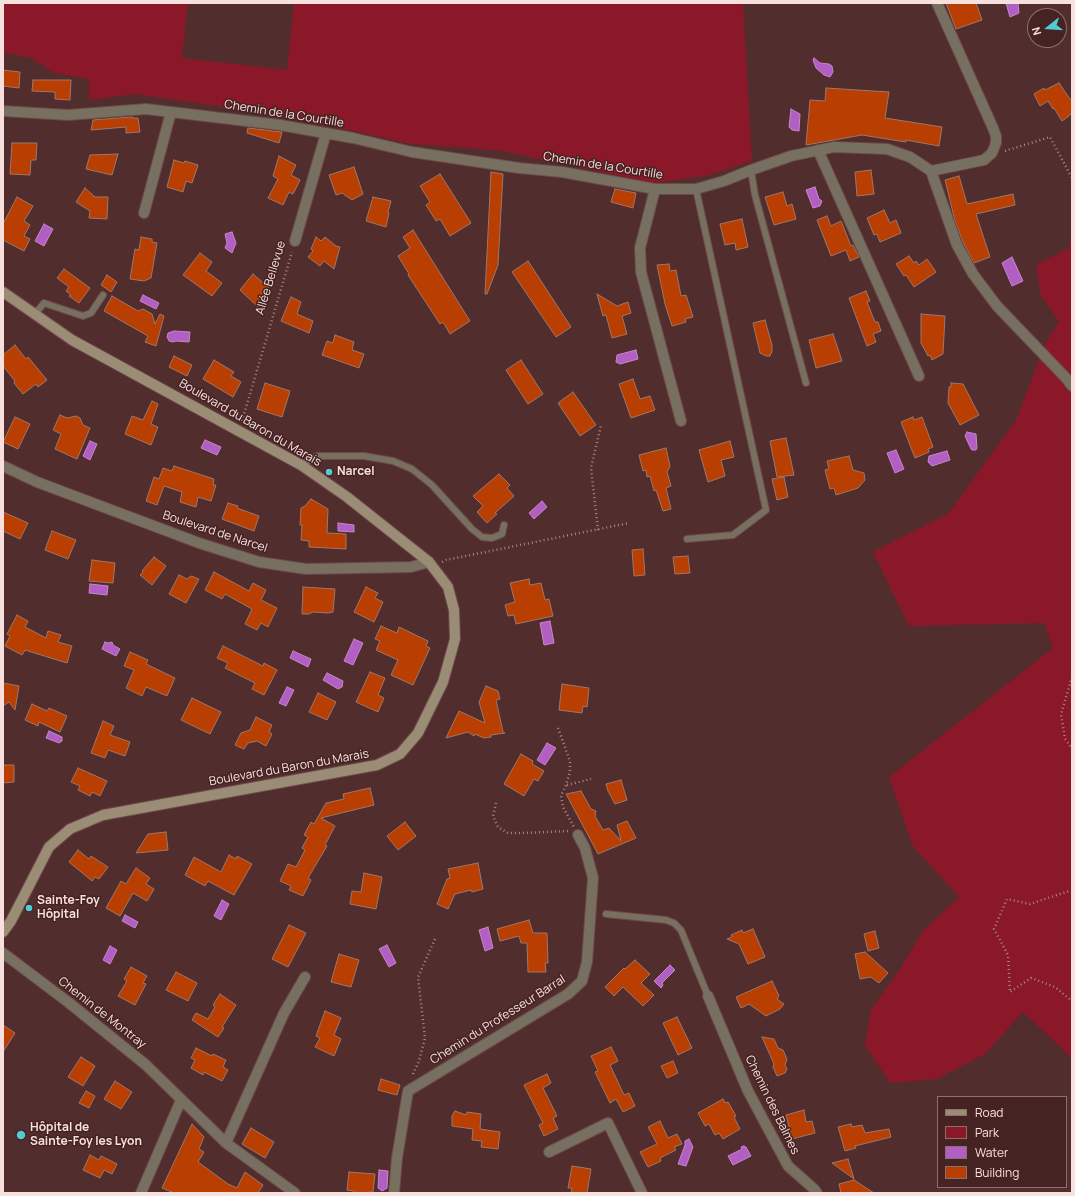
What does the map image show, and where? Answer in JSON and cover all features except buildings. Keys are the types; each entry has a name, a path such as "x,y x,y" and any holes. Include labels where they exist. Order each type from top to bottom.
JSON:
{"street":[{"path":"937,3 993,128 996,136 996,143 992,152 984,160 931,171 958,246 973,274 998,306 1072,386"},
{"name":"Chemin de la Courtille","path":"3,111 68,116 146,109 280,125 353,138 412,152 519,168 562,172 655,189 696,189 724,181 792,156 834,147 887,149 910,157 931,171"},
{"path":"144,213 171,112"},
{"name":"Allée Bellevue","path":"295,242 326,133"},
{"path":"818,150 919,376"},
{"path":"655,189 640,248 641,272 681,421"},
{"name":"Boulevard du Baron du Marais","path":"3,292 72,340 302,465 347,497 431,565 448,587 454,610 455,638 443,682 418,733 400,754 377,765 102,815 70,829 49,847 11,921 3,932"},
{"name":"Boulevard de Narcel","path":"3,466 37,482 199,543 259,562 306,569 411,567 431,565"},
{"name":"Chemin du Professeur Barral","path":"408,1091 568,994 582,981 587,962 593,878 585,848 578,834"},
{"name":"Chemin de Montray","path":"3,952 146,1065 226,1143 295,1193"},
{"path":"226,1143 284,1013 305,977"},
{"name":"Chemin des Balmes","path":"708,996 748,1091 788,1166 817,1193"},
{"path":"394,1193 397,1158 408,1091"},
{"path":"141,1193 181,1100"},
{"path":"549,1152 608,1123 642,1193"}],"lane":[{"path":"751,170 755,194 806,383"},
{"path":"687,540 734,534 766,510 696,189"},
{"path":"35,314 44,303 83,316 91,313 103,295"},
{"path":"302,465 317,456 364,456 393,461 412,469 432,485 472,529 482,537 492,538 502,534 504,525"},
{"path":"606,914 666,920 674,923 681,930 708,996"}],"path":[{"path":"992,152 1009,151 1050,137 1072,178"},
{"name":"Allée Bellevue","path":"239,430 295,242"},
{"path":"598,530 591,468 601,425"},
{"path":"431,565 446,560 630,523"},
{"path":"1072,677 1061,714 1065,739 1072,748"},
{"path":"558,728 570,761 570,772 561,796 563,807 578,834"},
{"path":"566,786 591,778"},
{"path":"496,803 493,816 498,827 508,833 524,834 567,830 578,834"},
{"path":"1072,890 1030,904 1007,899 994,929 1008,955 1010,992 1032,978 1055,987 1072,1001"},
{"path":"408,1091 425,1038 418,977 435,939"}],"green space":[{"path":"3,3 188,3 182,58 287,70 294,3 743,3 752,161 706,176 653,183 497,150 411,144 286,116 135,94 89,100 89,79 54,73 31,58 3,52"},
{"path":"1072,231 1072,1058 1023,1012 985,1054 937,1079 890,1083 865,1045 871,1010 898,972 923,931 959,897 913,846 889,777 1053,648 1044,623 909,626 873,552 949,513 1016,420 1045,345 1059,321 1041,296 1036,265 1069,248"}],"water":[{"path":"1006,3 1018,3 1019,13 1010,17"},
{"path":"814,58 820,63 829,64 832,66 833,72 830,77 824,75 816,68 813,60"},
{"path":"791,109 800,114 799,131 792,130 789,127"},
{"path":"815,187 819,199 822,201 820,206 813,208 806,190"},
{"path":"44,224 53,229 44,246 35,241"},
{"path":"232,232 236,243 232,253 225,248 227,243 225,234"},
{"path":"1012,257 1023,281 1012,286 1002,263"},
{"path":"143,295 159,303 156,309 140,301"},
{"path":"174,331 190,332 189,342 169,341 167,337 168,333"},
{"path":"636,350 638,359 620,364 616,362 617,355"},
{"path":"967,432 976,434 976,450 971,449 965,436"},
{"path":"205,440 221,447 217,455 201,448"},
{"path":"90,441 97,444 90,460 83,456"},
{"path":"896,450 904,469 895,473 887,453"},
{"path":"947,451 950,460 932,466 928,462 929,456"},
{"path":"542,501 547,507 534,519 529,513"},
{"path":"338,523 354,525 354,532 338,531"},
{"path":"90,584 108,586 107,595 89,593"},
{"path":"550,621 554,643 544,645 540,623"},
{"path":"354,639 363,643 353,665 344,661"},
{"path":"105,642 112,642 113,645 120,649 116,656 102,649"},
{"path":"293,651 311,659 308,667 290,658"},
{"path":"327,673 343,681 342,687 338,689 323,680"},
{"path":"287,687 294,690 286,706 279,703"},
{"path":"49,731 62,737 62,741 59,743 46,738"},
{"path":"547,743 556,748 545,765 537,760"},
{"path":"222,900 229,904 221,920 214,916"},
{"path":"125,915 138,922 135,928 122,921"},
{"path":"488,927 493,948 485,951 479,930"},
{"path":"387,945 396,963 389,967 379,949"},
{"path":"110,946 117,950 110,964 103,960"},
{"path":"670,965 675,970 662,983 663,985 661,988 654,981"},
{"path":"689,1139 693,1147 686,1166 678,1164 685,1141"},
{"path":"744,1146 751,1156 733,1165 728,1156 742,1149 741,1147"},
{"path":"379,1170 388,1171 387,1188 382,1191 378,1188"}],"place":[{"name":"Narcel","path":"329,472"},
{"name":"Sainte-Foy Hôpital","path":"29,908"},
{"name":"Hôpital de Sainte-Foy les Lyon","path":"21,1135"}]}
